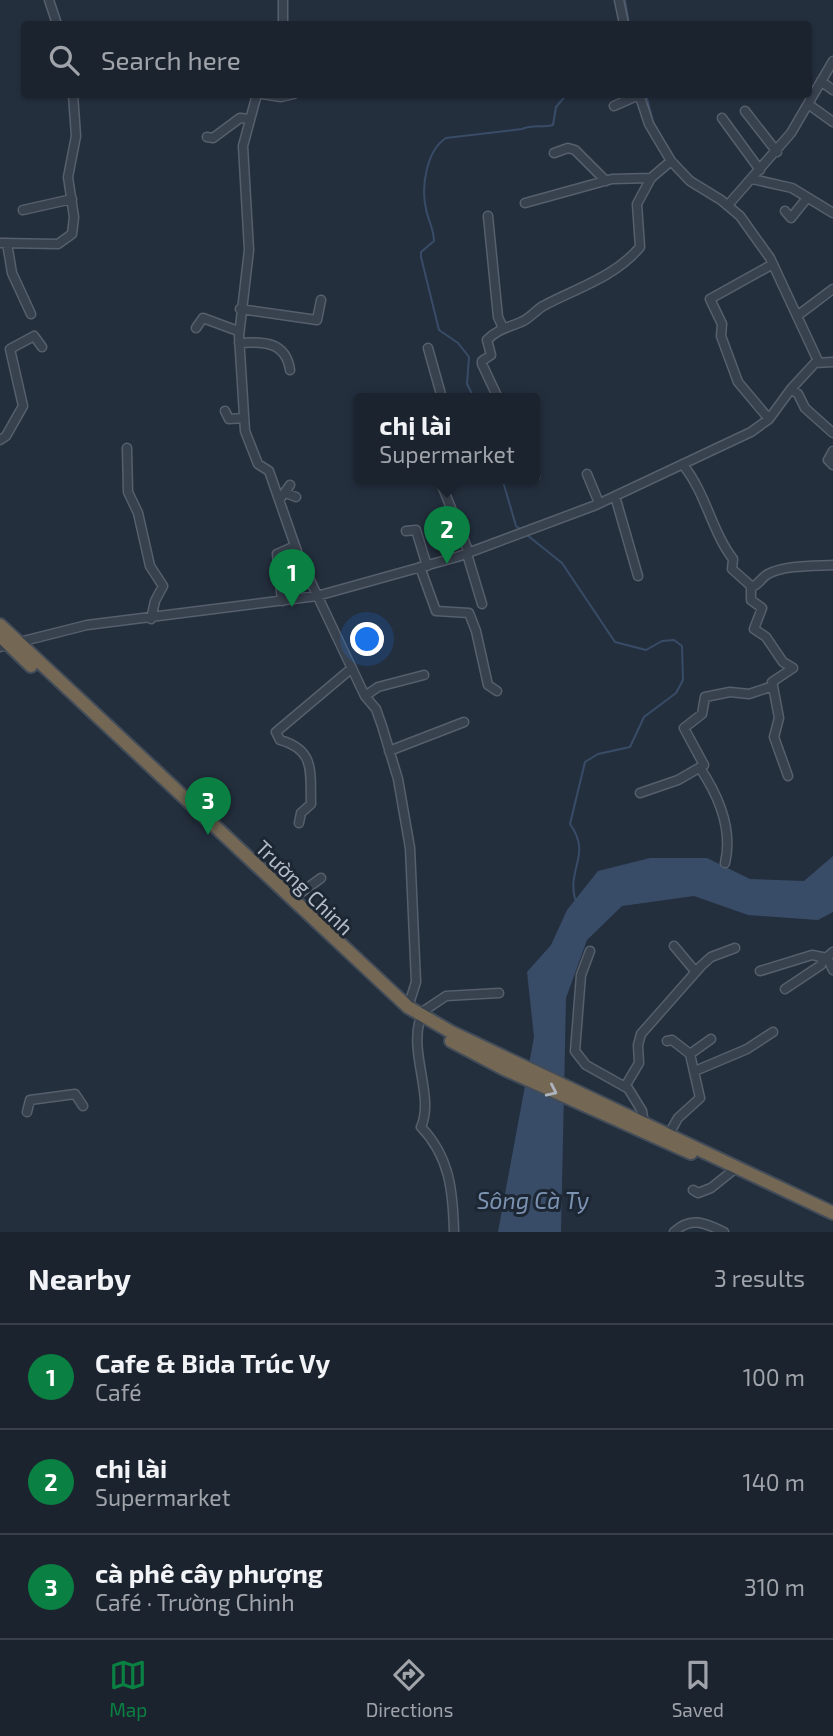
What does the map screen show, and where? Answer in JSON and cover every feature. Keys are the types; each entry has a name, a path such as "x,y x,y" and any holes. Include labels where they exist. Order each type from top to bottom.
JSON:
{"highway":[{"name":"Trường Chinh","path":"0,625 7,643 371,986 415,1015 508,1064 601,1107"},
{"name":"Trường Chinh","path":"7,643 415,1015"},
{"path":"601,1107 644,1123 833,1213"},
{"path":"601,1107 833,1222"}],"street":[{"path":"49,0 56,21"},
{"path":"283,0 283,21"},
{"path":"619,0 623,21"},
{"path":"812,97 833,61"},
{"path":"821,81 833,90"},
{"path":"31,314 12,273 3,243 64,243 72,234 75,223 68,177 76,136 73,98"},
{"path":"258,98 249,119 243,146 249,250 239,331 244,418 257,462 269,471 285,493 295,546 365,696 376,709 398,779 410,848 416,982 415,1044 424,1098 421,1126 438,1146 447,1166 454,1232"},
{"path":"614,106 632,98"},
{"path":"640,98 649,124 671,161 690,181 730,203 746,224 773,264 818,361"},
{"path":"730,203 777,152 811,98"},
{"path":"808,104 833,122"},
{"path":"745,111 777,152"},
{"path":"207,137 213,138 240,118 249,119"},
{"path":"722,118 760,170"},
{"path":"554,153 568,148 575,150 606,181"},
{"path":"496,393 482,361 491,355 487,340 503,328 523,321 542,307 603,277 627,261 640,247 637,204 651,178 671,161"},
{"path":"526,203 606,181 651,178"},
{"path":"752,179 790,187 833,214"},
{"path":"785,211 792,218 807,198"},
{"path":"23,210 72,200"},
{"path":"488,216 498,317 503,328"},
{"path":"769,419 742,388 733,371 726,344 721,337 722,327 710,298 773,264"},
{"path":"797,316 833,289"},
{"path":"240,309 317,320 321,300"},
{"path":"196,328 203,318 239,331"},
{"path":"0,440 6,436 23,406 10,349 34,336 42,347"},
{"path":"239,343 258,341 277,346 288,356 290,370"},
{"path":"428,348 441,393"},
{"path":"818,361 832,364"},
{"path":"7,643 83,625 151,619 317,596 468,553 599,503 751,432 769,419 791,389 818,361"},
{"path":"791,389 798,394 805,408 833,433"},
{"path":"225,411 229,419 244,418"},
{"path":"127,448 128,492 138,513 150,568 163,586 155,601 151,619"},
{"path":"833,451 828,460 833,466"},
{"path":"683,465 694,478 726,551 733,558 732,569 751,587 751,601 762,608 754,629 766,637 783,662 793,667 772,682 779,718 774,737 788,775"},
{"path":"587,474 599,503"},
{"path":"441,484 468,553 482,604"},
{"path":"285,493 296,497"},
{"path":"615,496 638,576"},
{"path":"406,531 416,530 436,611 469,613 477,631 488,685 497,691"},
{"path":"282,601 277,554 295,546"},
{"path":"751,587 759,584 766,574 802,564 833,565"},
{"path":"299,823 301,813 311,804 311,767 294,743 280,740 276,732 352,667"},
{"path":"365,696 375,688 424,675"},
{"path":"640,793 701,768 704,761 684,728 702,714 705,697 730,692 749,694 773,687"},
{"path":"389,751 464,722"},
{"path":"701,768 710,782 724,820 725,863"},
{"path":"291,900 321,878"},
{"path":"674,946 695,971"},
{"path":"627,1088 639,1063 638,1045 641,1034 695,971 711,957 735,948"},
{"path":"590,951 581,975 575,1051 586,1065 627,1088 642,1111 644,1123"},
{"path":"760,971 812,955 828,956"},
{"path":"828,956 833,970"},
{"path":"785,989 821,965 828,956"},
{"path":"415,1015 446,996 499,993"},
{"path":"695,1071 747,1049 774,1032"},
{"path":"690,1054 711,1039"},
{"path":"667,1041 672,1040 690,1054 699,1098 678,1118 668,1134"},
{"path":"27,1112 30,1100 55,1096 75,1094 83,1106"},
{"path":"693,1190 704,1192 731,1172"},
{"path":"674,1232 687,1223 698,1221 724,1232"}],"water":[{"name":"Sông Cà Ty","path":"833,856 833,912 818,920 748,915 694,896 622,906 587,940 566,998 561,1232 498,1232 534,1037 527,972 551,945 567,910 598,871 650,858 707,858 750,879 804,881"}],"waterway":[{"path":"625,0 628,21"},
{"path":"472,393 467,384 469,357 458,343 439,330 421,257 421,252 434,241 425,200 425,180 430,160 439,144 446,138 553,125 556,107 564,98"},
{"path":"647,98 653,122 677,163"},
{"path":"504,484 516,526 520,529"},
{"path":"527,535 562,563 615,642 646,650 662,641 674,640 682,646 683,680 676,693 644,717 630,747 598,754 585,762 570,824 579,844 573,888 575,899"}],"place":[{"name":"chị lài","path":"447,564"},
{"name":"Cafe & Bida Trúc Vy","path":"292,607"},
{"name":"cà phê cây phượng","path":"208,835"}]}
